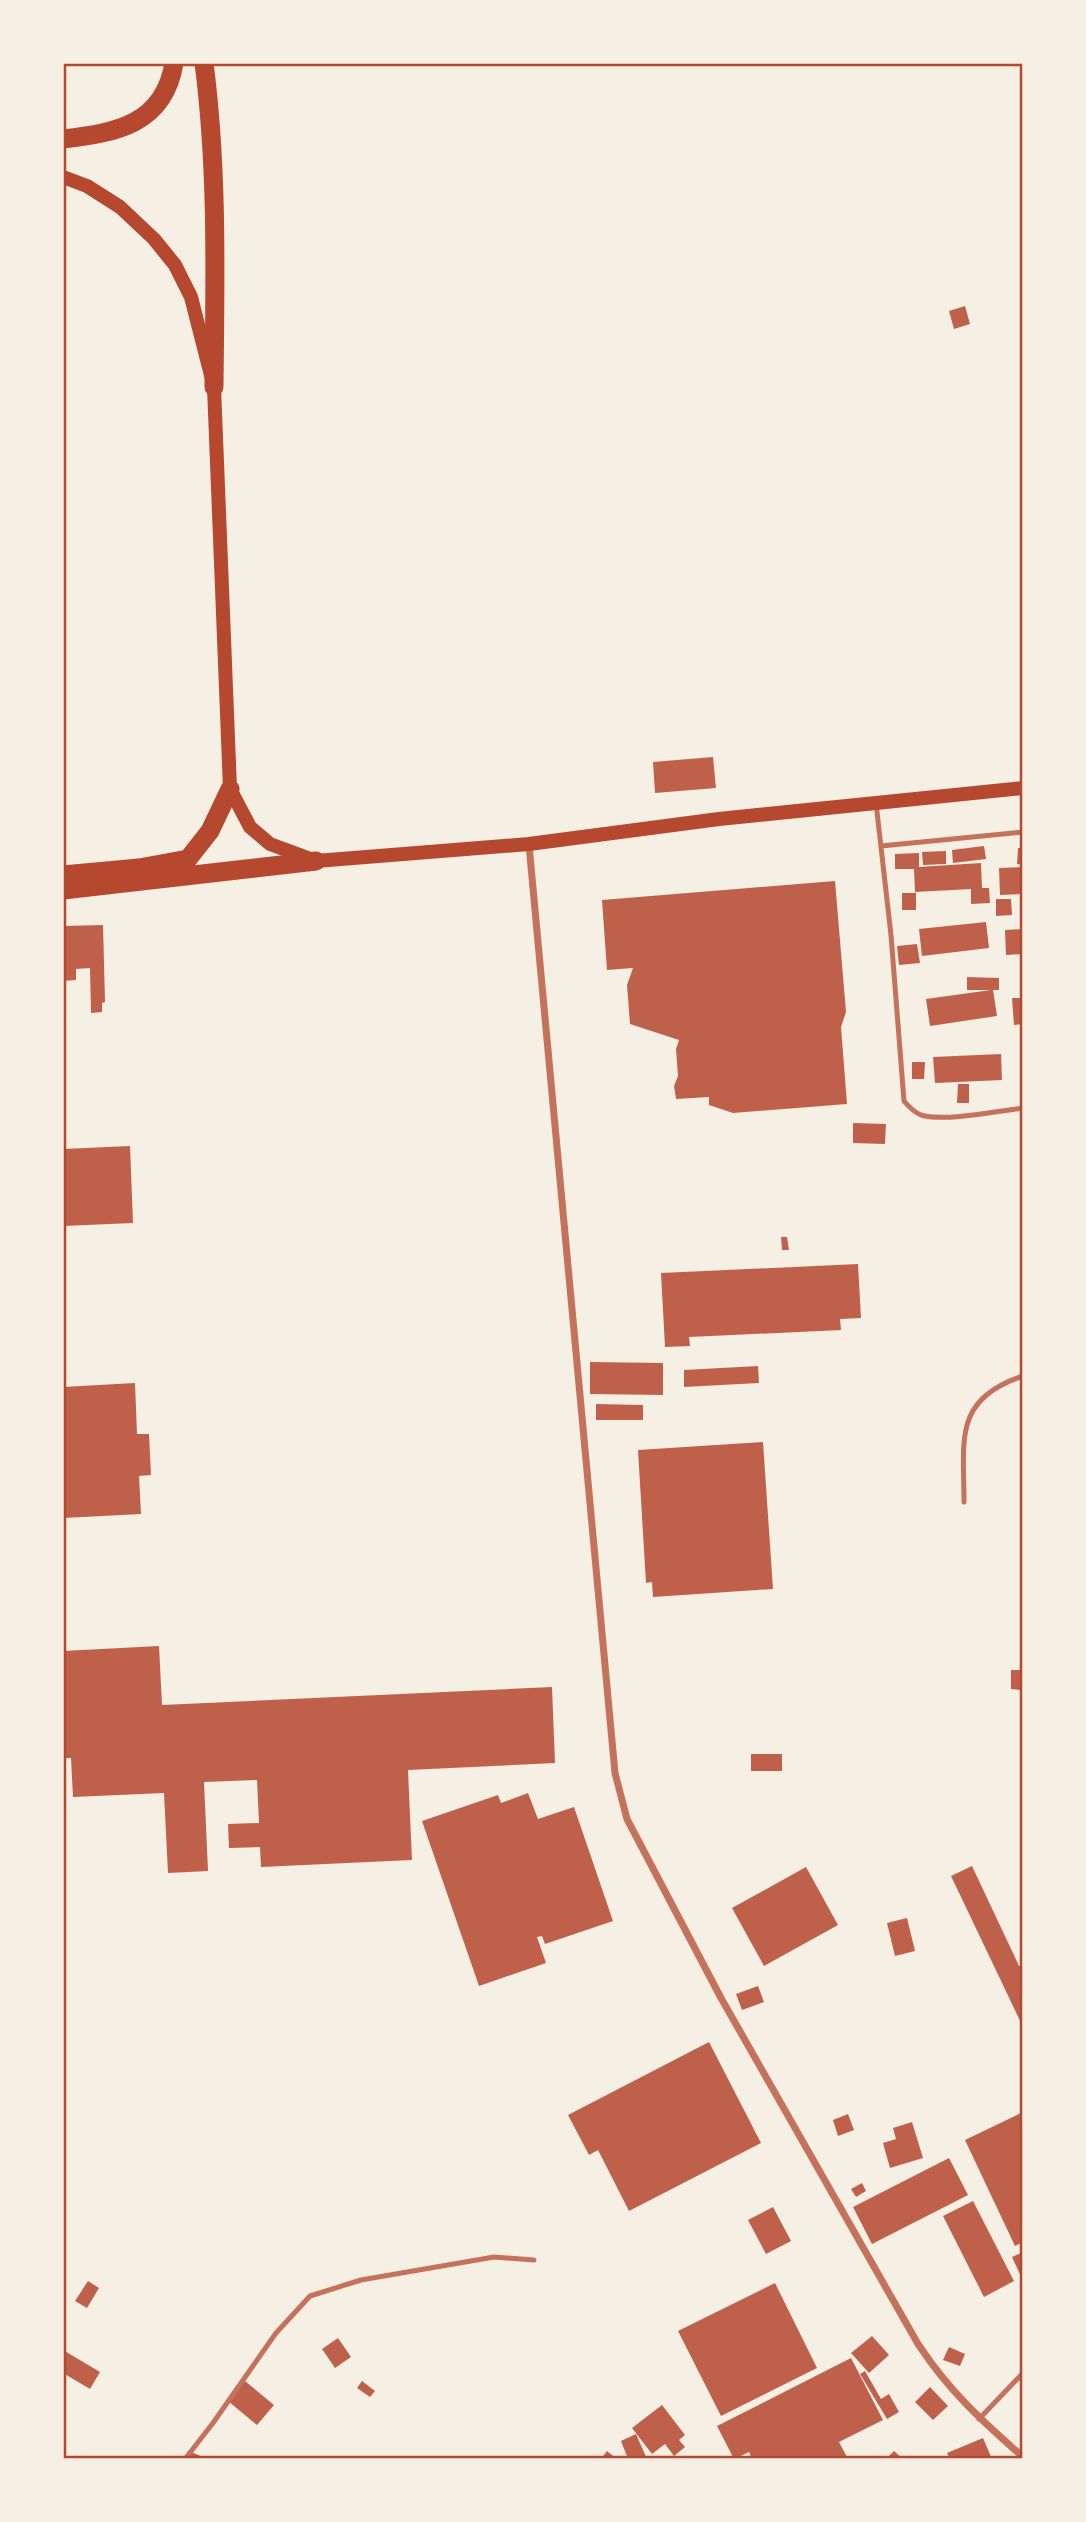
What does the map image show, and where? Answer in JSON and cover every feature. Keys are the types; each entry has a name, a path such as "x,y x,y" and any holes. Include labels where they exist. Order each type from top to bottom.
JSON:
{"highway":[{"path":"63,139 124,128 145,115 161,97 172,75 174,63"},
{"path":"204,63 215,212 214,387"},
{"path":"63,875 139,868 188,859 210,831 230,789"},
{"path":"63,890 316,861"}],"main road":[{"path":"63,177 87,186 120,207 154,239 175,265 191,297 214,387 230,789 250,827 270,844 316,861 528,844 719,819 1023,788"}],"street":[{"path":"528,844 615,1773 621,1801 627,1819 720,1998 918,2344 940,2377 979,2418 1023,2457"}],"lane":[{"path":"876,803 891,935 904,1101 912,1110 923,1116 941,1117 1023,1108"},
{"path":"881,846 1023,832"},
{"path":"964,1502 964,1434 971,1413 982,1396 1023,1376"},
{"path":"185,2459 276,2333 310,2296 361,2280 494,2257 534,2260"},
{"path":"979,2418 1023,2373"}],"building":[{"path":"965,306 970,324 954,329 949,311"},
{"path":"713,757 716,788 655,793 653,762"},
{"path":"984,846 986,859 953,863 952,850"},
{"path":"1018,848 1023,848 1023,865 1017,864"},
{"path":"946,851 946,864 923,865 922,852"},
{"path":"919,853 919,867 981,863 982,888 989,888 990,903 971,904 971,889 915,892 914,869 895,869 895,854"},
{"path":"1023,867 1023,894 1000,895 999,868"},
{"path":"835,881 846,1012 841,1027 847,1104 733,1113 709,1105 709,1097 676,1099 674,1086 678,1076 676,1049 679,1040 630,1024 627,985 633,968 607,970 602,900"},
{"path":"902,893 916,893 916,910 902,910"},
{"path":"996,899 1011,899 1012,915 996,916"},
{"path":"986,922 989,948 922,956 919,929"},
{"path":"103,925 105,1002 102,1003 102,1012 91,1013 90,968 76,969 76,980 63,981 63,926"},
{"path":"1023,929 1023,954 1006,955 1005,930"},
{"path":"917,944 920,963 899,965 897,946"},
{"path":"967,977 999,978 999,990 993,990 997,1016 930,1026 926,999 991,990 967,990"},
{"path":"1012,998 1023,998 1023,1024 1014,1025"},
{"path":"1001,1054 1002,1080 935,1083 933,1057"},
{"path":"912,1062 925,1062 924,1079 912,1079"},
{"path":"958,1084 969,1084 969,1103 957,1103"},
{"path":"853,1123 886,1124 885,1144 853,1143"},
{"path":"130,1146 133,1223 63,1226 63,1149"},
{"path":"781,1237 787,1237 789,1250 782,1250"},
{"path":"858,1264 861,1318 840,1319 841,1330 689,1337 690,1346 665,1347 661,1273"},
{"path":"590,1362 663,1363 663,1395 590,1394"},
{"path":"758,1366 759,1383 684,1387 684,1370"},
{"path":"135,1383 137,1434 149,1434 151,1475 139,1476 141,1514 63,1518 63,1387"},
{"path":"596,1404 643,1405 643,1420 596,1420"},
{"path":"763,1442 773,1589 653,1597 652,1582 646,1583 638,1450"},
{"path":"159,1646 162,1705 552,1687 555,1763 408,1770 412,1860 261,1867 260,1847 229,1848 228,1824 259,1823 257,1780 204,1782 208,1871 168,1873 164,1793 73,1797 71,1758 63,1758 63,1651"},
{"path":"1011,1670 1023,1670 1023,1706 1020,1706 1020,1690 1011,1689"},
{"path":"751,1754 782,1754 782,1771 751,1771"},
{"path":"528,1793 538,1819 574,1807 613,1921 545,1944 542,1936 537,1937 546,1963 479,1986 422,1821 498,1795 501,1803"},
{"path":"972,1866 1019,1966 1023,1965 1023,2027 951,1876"},
{"path":"806,1867 838,1925 764,1966 732,1908"},
{"path":"907,1918 915,1951 895,1956 887,1923"},
{"path":"758,1986 764,2002 742,2010 736,1994"},
{"path":"709,2042 761,2143 629,2211 598,2150 589,2155 568,2115"},
{"path":"1023,2112 1023,2242 1015,2246 965,2140"},
{"path":"848,2114 854,2130 838,2136 833,2120"},
{"path":"912,2122 923,2158 890,2168 883,2143 896,2139 893,2128"},
{"path":"949,2158 968,2195 872,2244 853,2207"},
{"path":"862,2183 866,2191 856,2197 851,2189"},
{"path":"973,2201 1014,2281 984,2297 943,2216"},
{"path":"773,2207 791,2241 766,2254 748,2220"},
{"path":"1023,2252 1023,2281 1012,2257"},
{"path":"88,2281 99,2288 87,2308 75,2301"},
{"path":"775,2283 817,2368 721,2416 678,2331"},
{"path":"872,2336 889,2355 869,2373 851,2353"},
{"path":"338,2338 351,2357 335,2368 322,2349"},
{"path":"949,2347 965,2354 960,2366 943,2360"},
{"path":"63,2350 100,2372 90,2389 63,2373"},
{"path":"851,2358 883,2420 839,2442 848,2459 752,2459 749,2452 734,2459 717,2426"},
{"path":"865,2371 881,2399 889,2394 899,2412 887,2419 860,2374"},
{"path":"245,2381 274,2405 257,2425 228,2401"},
{"path":"362,2381 375,2391 370,2397 357,2388"},
{"path":"930,2387 948,2406 933,2420 915,2402"},
{"path":"662,2405 685,2435 679,2440 685,2447 674,2456 665,2444 652,2454 632,2428"},
{"path":"636,2434 647,2459 628,2459 621,2441"},
{"path":"983,2438 992,2459 950,2459 947,2453"},
{"path":"607,2451 617,2459 601,2459"},
{"path":"894,2451 903,2459 886,2459"},
{"path":"191,2452 208,2459 188,2459"}]}
